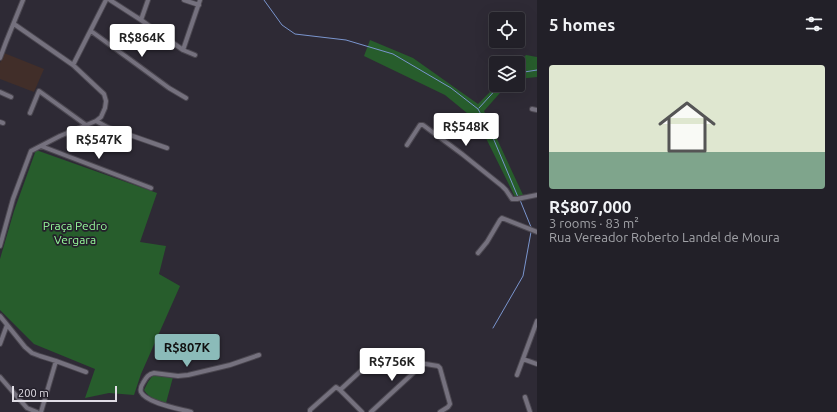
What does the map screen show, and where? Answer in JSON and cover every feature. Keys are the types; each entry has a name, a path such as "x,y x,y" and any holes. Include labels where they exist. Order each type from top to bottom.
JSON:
{"street":[{"path":"0,58 23,0"},
{"path":"73,65 106,0"},
{"path":"110,0 183,50 195,55"},
{"path":"141,20 148,0"},
{"path":"184,0 199,5"},
{"path":"183,50 200,0"},
{"path":"0,246 13,199 30,151 60,136 96,121 101,117 106,101 104,94 73,65 14,24"},
{"path":"90,31 169,88 186,98"},
{"path":"30,113 40,90 86,126"},
{"path":"0,92 11,97"},
{"path":"532,109 537,110"},
{"path":"96,121 107,127 167,148"},
{"path":"407,145 420,125 423,125 502,186 512,199 537,195"},
{"path":"41,146 151,188"},
{"path":"478,253 487,242 502,218 537,232"},
{"path":"0,316 25,347 32,352 86,372"},
{"path":"517,375 537,322"},
{"path":"0,344 7,325"},
{"path":"191,412 158,403 145,396 140,389 147,376 154,373 178,376 188,375 230,365 259,355"},
{"path":"340,390 377,356 438,366 440,368 450,404 440,412"},
{"path":"523,359 537,364"},
{"path":"41,412 56,361"},
{"path":"371,412 423,364"},
{"path":"0,377 28,409 37,412"},
{"path":"310,412 310,410 336,387 362,412"},
{"path":"525,397 530,412"}],"shaded area":[{"path":"4,53 44,69 34,92 0,79 0,63"}],"green space":[{"path":"370,40 413,58 478,104 490,92 501,92 484,111 523,195 515,197 478,122 445,95 364,56"},
{"path":"525,56 537,57 537,77 525,78"},
{"name":"Praça Pedro Vergara","path":"36,150 157,193 140,242 166,246 159,274 180,286 141,374 134,395 109,393 85,398 95,369 34,344 0,310 0,259 14,211"},
{"path":"153,375 173,377 166,403 156,400 144,390"}],"waterway":[{"path":"264,0 282,25 295,34 346,40 393,54 451,88 478,109 491,133 518,197"},
{"path":"525,72 537,70"},
{"path":"479,108 494,92"},
{"path":"520,200 531,227"},
{"path":"493,328 523,276 531,232"}]}
